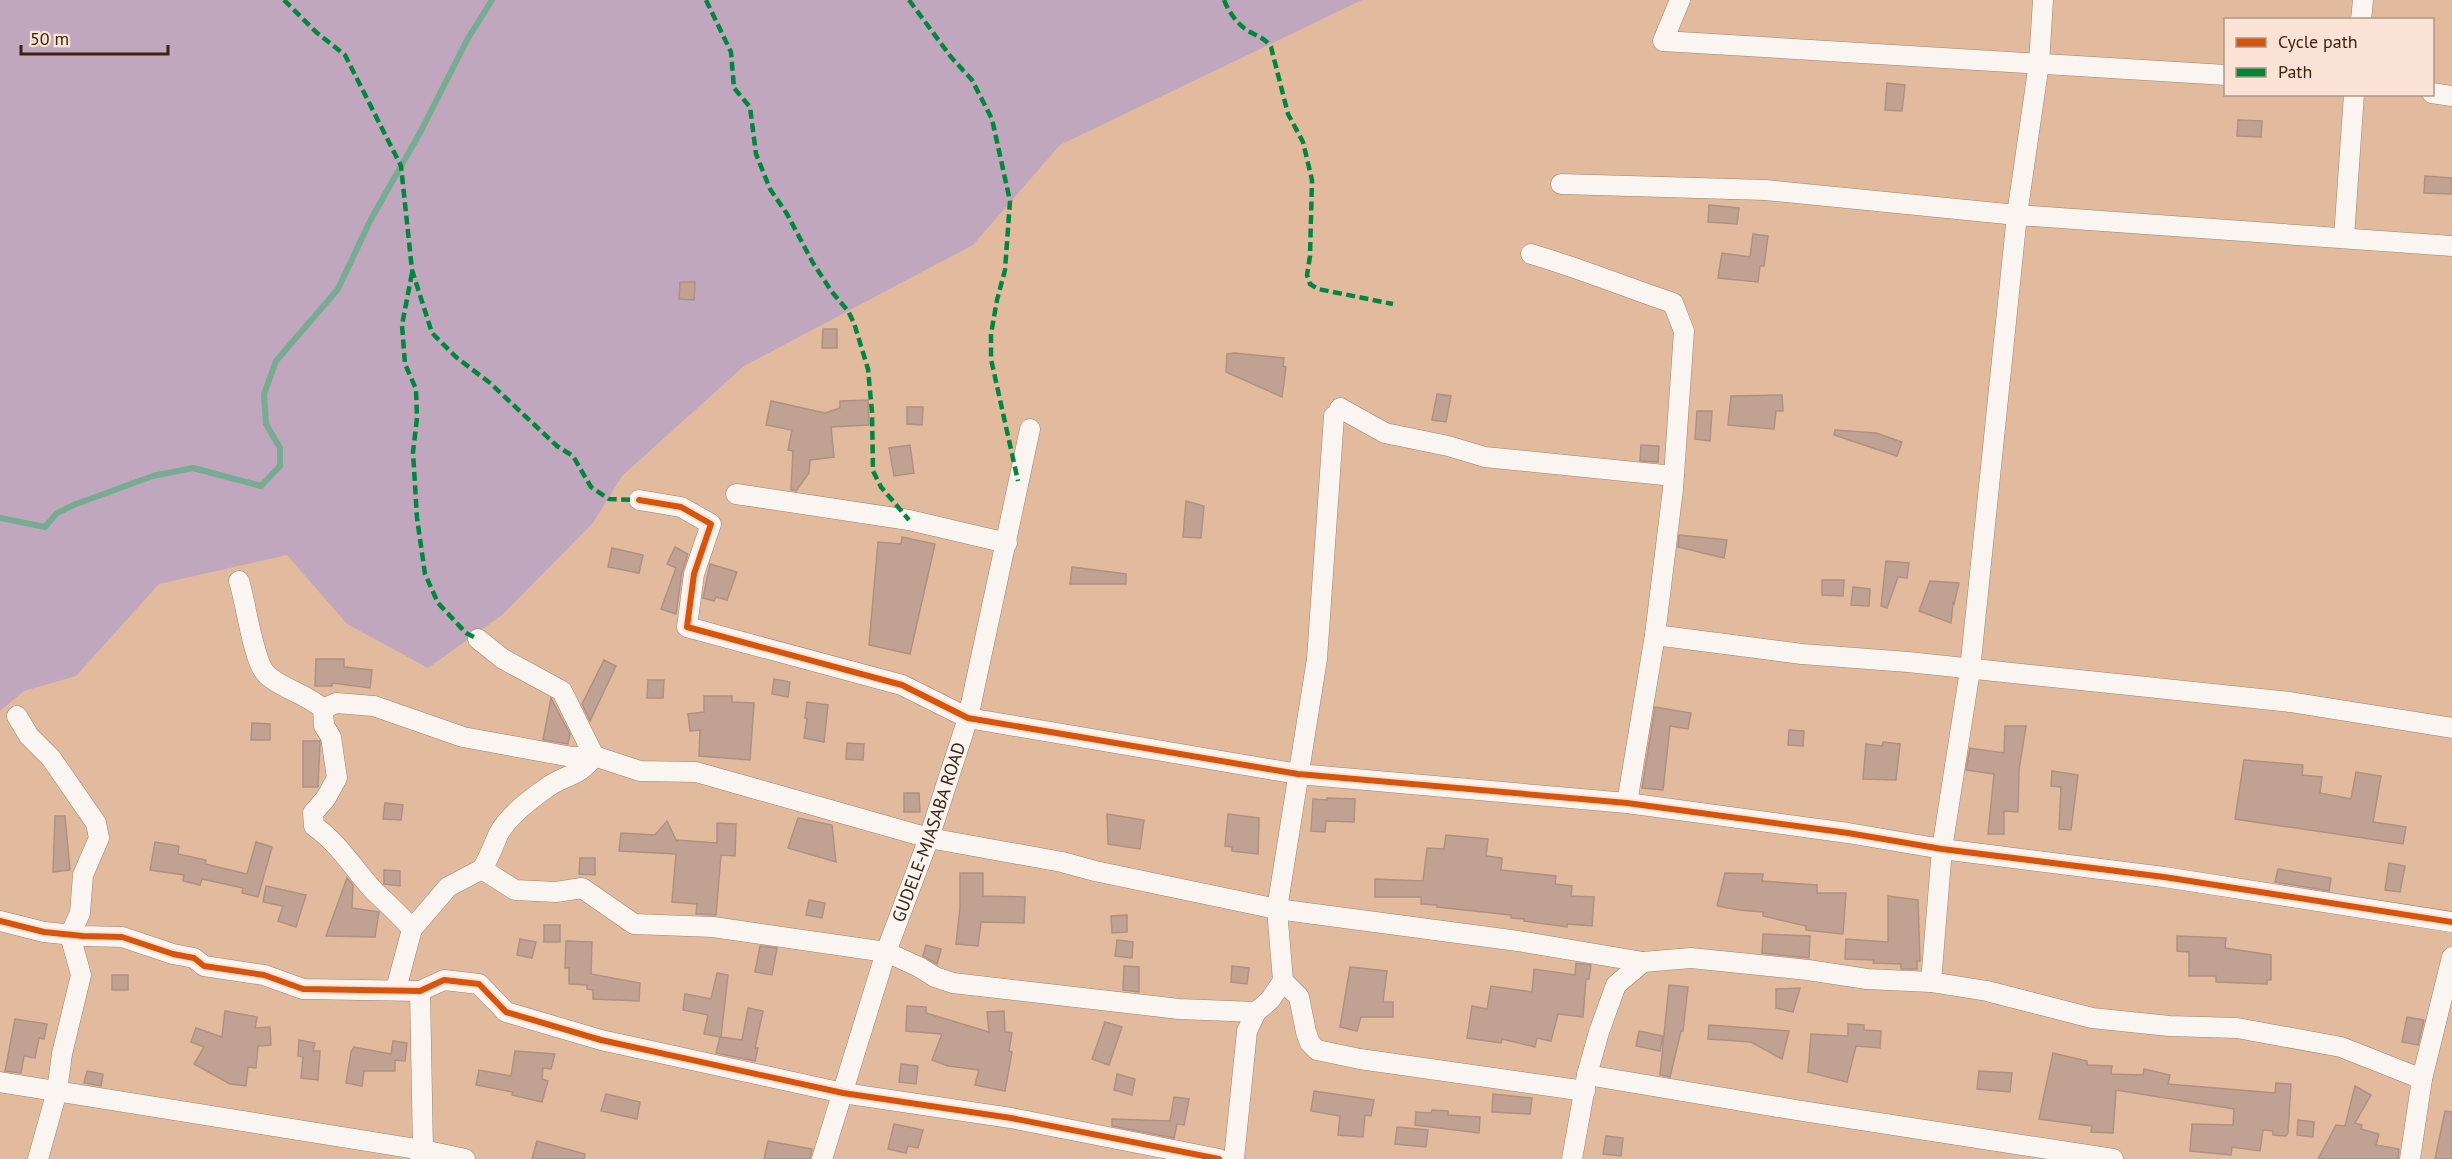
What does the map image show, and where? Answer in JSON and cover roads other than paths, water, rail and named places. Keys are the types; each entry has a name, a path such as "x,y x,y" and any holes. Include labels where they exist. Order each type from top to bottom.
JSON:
{"street":[{"path":"1680,0 1663,41 2224,75"},
{"path":"1931,982 1942,849 1970,670 2017,215 2039,63 2043,0"},
{"path":"2361,18 2363,0"},
{"path":"2434,93 2452,96"},
{"path":"2344,237 2354,96"},
{"path":"1561,184 1765,190 2017,215 2452,246"},
{"path":"1531,254 1574,266 1614,283 1673,303 1684,331 1674,476 1655,635 1627,803"},
{"path":"1674,476 1485,457 1448,446 1385,433 1337,412 1317,659 1276,909 1283,981 1299,997 1310,1043 1317,1050 1360,1059 1586,1083 1796,1110 2114,1159"},
{"name":"GUDELE-MIASABA ROAD","path":"822,1159 886,952 929,838 968,718 1030,429"},
{"path":"736,494 909,520 1007,543"},
{"path":"639,500 681,507 711,524 694,574 687,627 902,685 968,718 1298,774 1627,803 1848,833 1942,849 2164,877 2452,922"},
{"path":"239,581 245,600 251,637 264,673 285,688 314,701 323,710 324,726 331,737 337,778 326,798 313,813 314,826 345,854 375,891 396,909 412,928"},
{"path":"1655,635 1802,654 1908,662 2290,702 2452,728"},
{"path":"478,639 502,659 562,691 594,756"},
{"path":"323,710 336,703 374,706 463,737 572,757 594,756 639,771 696,772 929,838 1062,862 1276,909 1518,941 1643,963 1691,958 1808,970 1867,979 1931,982 1987,991 2092,1018 2169,1026 2237,1029 2341,1047 2422,1079"},
{"path":"17,716 29,736 51,758 96,823 99,838 83,875 80,913 70,935 81,975 62,1054 57,1091 38,1159"},
{"path":"396,989 412,928 448,887 482,869 492,853 499,834 516,813 548,786 585,769 594,756"},
{"path":"482,869 515,890 556,892 582,888 634,924 713,927 886,952 953,983 1179,1009 1256,1012"},
{"path":"0,921 44,932 122,937 173,954 194,958 204,966 264,975 303,989 420,991 444,980 478,984 506,1012 601,1040 843,1093 1011,1118 1219,1159"},
{"path":"2410,1159 2422,1079 2452,957"},
{"path":"1572,1159 1586,1083 1616,986 1643,963"},
{"path":"1234,1159 1247,1031 1256,1012 1270,1000 1283,981"},
{"path":"420,991 421,1155"},
{"path":"0,1083 421,1155 465,1159"}],"waterway":[{"path":"0,518 45,527 57,513 76,504 153,476 193,468 261,486 280,466 280,448 266,424 264,394 276,361 338,289 370,221 422,129 467,40 492,0"}]}
